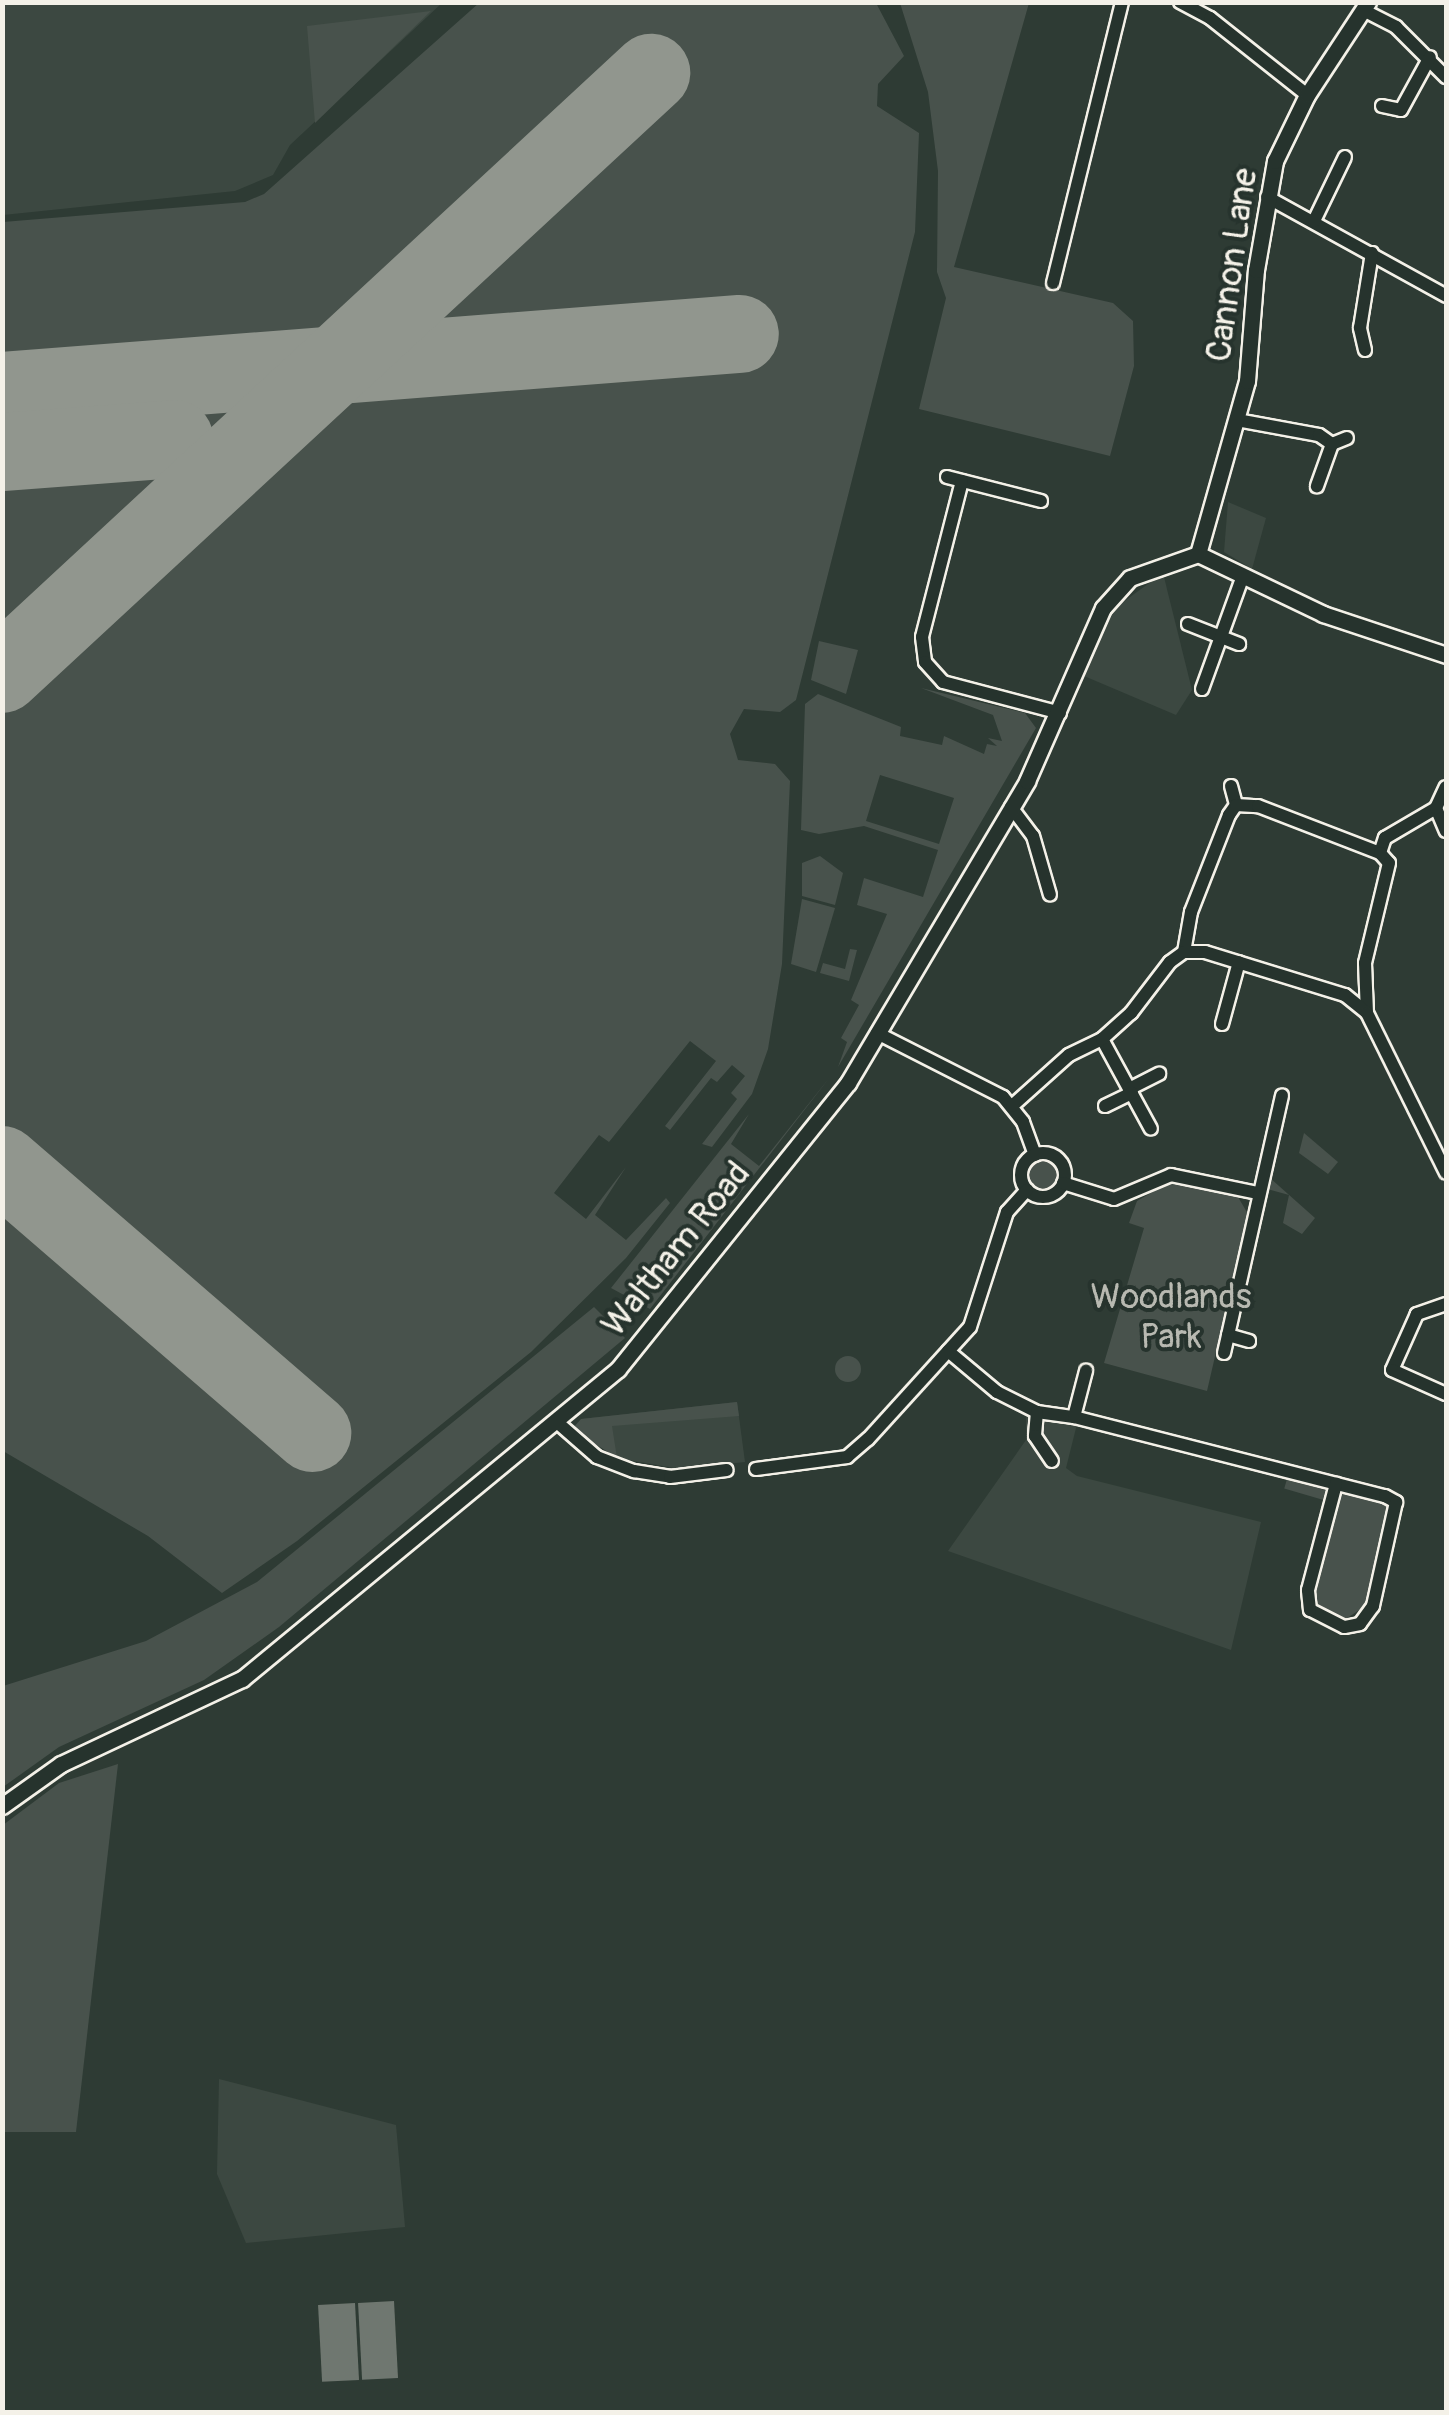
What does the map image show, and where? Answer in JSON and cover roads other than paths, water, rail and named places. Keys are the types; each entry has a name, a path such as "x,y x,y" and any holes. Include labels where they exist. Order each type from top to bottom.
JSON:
{"street":[{"path":"1052,284 1122,2"},
{"path":"1180,2 1210,18 1307,95"},
{"path":"1367,7 1430,57 1446,78"},
{"name":"Cannon Lane","path":"1198,554 1238,420 1275,161 1307,95 1367,7"},
{"path":"1382,106 1401,110 1430,57"},
{"path":"1314,221 1345,157"},
{"path":"1267,197 1446,296"},
{"path":"1365,350 1360,328 1372,254"},
{"path":"1238,420 1319,435 1332,444"},
{"path":"1317,486 1332,444 1347,438"},
{"path":"947,477 1042,500"},
{"path":"962,481 924,628 923,656 944,682 1060,713"},
{"path":"1198,554 1323,614 1446,655"},
{"name":"Waltham Road","path":"2,1806 61,1764 242,1679 618,1370 848,1083 1011,808 1060,713 1103,608 1130,578 1198,554"},
{"path":"1202,689 1242,576"},
{"path":"1188,624 1239,644"},
{"path":"1012,1106 1068,1055 1102,1039 1184,952 1191,912 1236,804 1231,786"},
{"path":"1380,852 1385,838 1436,808 1446,788"},
{"path":"1236,804 1258,806 1380,852 1391,871 1364,982 1368,1013 1446,1173"},
{"path":"1011,808 1032,836 1050,895"},
{"path":"1436,808 1446,831"},
{"path":"1184,952 1240,962 1345,996 1368,1013"},
{"path":"1222,1024 1240,962"},
{"path":"1345,996 1364,982"},
{"path":"877,1033 1012,1106 1035,1155"},
{"path":"1102,1039 1151,1129"},
{"path":"1106,1106 1159,1074"},
{"path":"1224,1353 1282,1095"},
{"path":"1278,1111 1294,1115"},
{"path":"1035,1155 1056,1158 1063,1183"},
{"path":"1027,1190 1022,1170 1035,1155"},
{"path":"1063,1183 1114,1199 1171,1175 1257,1193"},
{"path":"1027,1190 1047,1196 1063,1183"},
{"path":"756,1469 848,1456 980,1312 1008,1212 1027,1190"},
{"path":"1446,1304 1416,1314 1392,1370 1446,1394"},
{"path":"1228,1335 1248,1340"},
{"path":"948,1351 996,1392 1037,1412 1074,1417 1385,1496 1396,1502 1397,1514 1373,1606 1360,1624 1344,1627 1310,1610 1308,1590 1336,1484"},
{"path":"1074,1417 1086,1371"},
{"path":"1037,1412 1035,1436 1052,1460"},
{"path":"558,1423 597,1457 634,1471 670,1477 727,1470"}],"park label":[{"name":"Woodlands Park","path":"1171,1317"}]}
